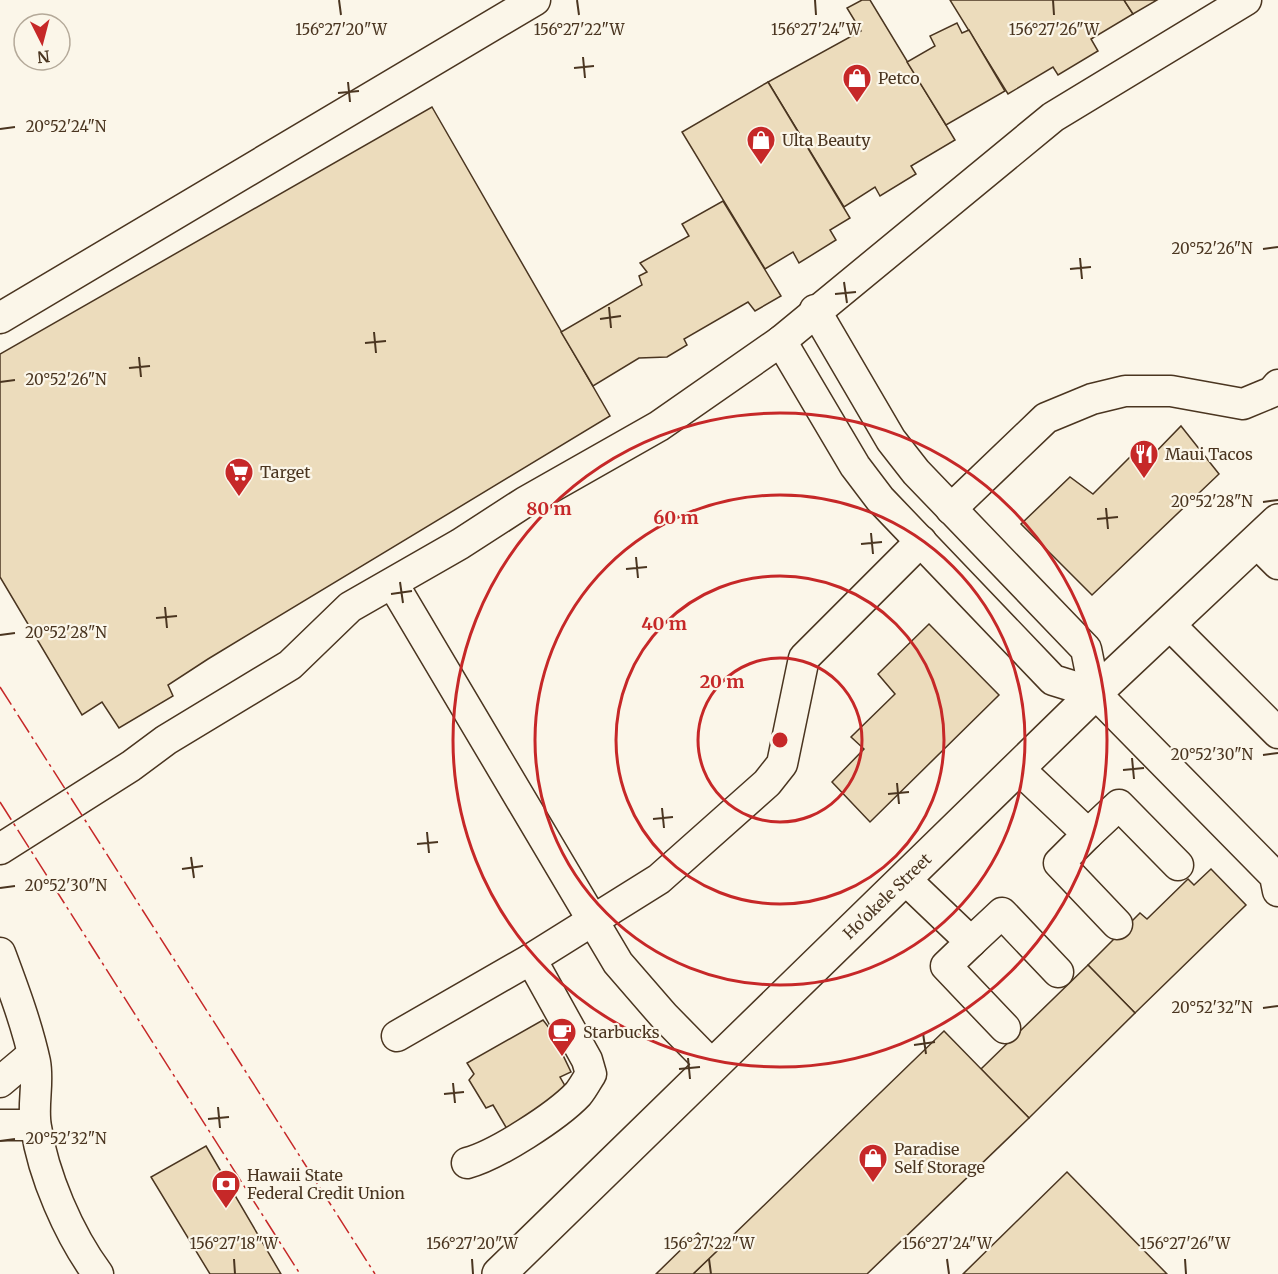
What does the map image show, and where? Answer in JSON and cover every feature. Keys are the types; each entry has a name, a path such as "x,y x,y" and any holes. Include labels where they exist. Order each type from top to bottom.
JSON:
{"main road":[{"name":"Ho'okele Street","path":"500,1274 1095,693 1169,624 1271,542"}],"street":[{"path":"0,318 535,0"},
{"path":"0,849 175,734 290,665 350,607 393,584 525,502 659,426 781,341 815,310 932,218 1053,117 1246,0"},
{"path":"815,310 891,440 951,509 1086,649 1095,693"},
{"path":"781,341 855,466 880,499 1053,680 1095,693 1275,876 1278,891"},
{"path":"951,509 1046,418 1092,399 1125,391 1171,391 1243,404 1272,392 1278,385"},
{"path":"397,1036 531,959 659,879 767,783 782,764 804,658 921,541"},
{"path":"393,584 618,963 664,1016 713,1066"},
{"path":"1169,624 1278,733"},
{"path":"1018,768 1088,834"},
{"path":"1117,924 1059,863 1088,834 1119,805 1178,866"},
{"path":"905,879 971,942"},
{"path":"1005,1029 946,966 1002,913 1058,972"},
{"path":"0,953 16,997 35,1064 35,1125 41,1150 65,1218 98,1274"},
{"path":"467,1163 483,1159 549,1117 578,1093 591,1074 587,1060 531,959"},
{"path":"0,1082 33,1055"},
{"path":"0,1125 35,1125"}],"building":[{"name":"Petco","path":"862,0 870,0 955,140 911,166 916,174 880,196 875,187 844,207 768,82 861,31 847,8"},
{"path":"950,0 1124,0 1133,14 1091,39 1098,51 1058,75 1053,67 1008,94"},
{"path":"1124,0 1157,0 1133,14"},
{"path":"957,23 962,33 969,30 1005,91 946,125 907,62 935,46 930,36"},
{"name":"Ulta Beauty","path":"768,82 850,218 830,230 836,240 799,263 793,252 765,269 682,132"},
{"name":"Target","path":"432,107 610,416 208,659 168,685 173,696 119,728 102,702 82,715 0,577 0,354"},
{"path":"723,201 781,296 755,311 748,302 684,339 687,345 667,357 639,358 593,386 561,332 642,285 639,276 647,272 640,263 689,236 682,224"},
{"path":"1181,426 1219,474 1092,595 1021,524 1070,477 1093,494 1135,452 1147,461"},
{"path":"929,624 999,695 870,822 832,782 864,749 851,737 895,694 878,674"},
{"path":"1211,869 1246,905 1135,1013 1088,965 1140,913 1147,919 1188,879 1194,885"},
{"path":"1088,965 1135,1013 1029,1118 981,1069"},
{"path":"570,1018 583,1040 561,1051 571,1072 560,1077 568,1091 507,1129 493,1105 486,1108 469,1080 474,1074 467,1063 543,1020 550,1029"},
{"name":"Paradise Self Storage","path":"944,1031 1029,1118 867,1274 693,1274"},
{"path":"206,1146 281,1274 210,1274 151,1177"},
{"path":"1067,1172 1167,1274 963,1274"},
{"path":"698,1233 717,1251 693,1274 656,1274"}],"power":[{"path":"0,687 375,1274"},
{"path":"0,802 300,1274"}],"place":[{"name":"Petco","path":"857,104"},
{"name":"Ulta Beauty","path":"761,166"},
{"name":"Maui Tacos","path":"1144,480"},
{"name":"Target","path":"239,498"},
{"name":"Starbucks","path":"562,1058"},
{"name":"Paradise Self Storage","path":"873,1184"},
{"name":"Hawaii State Federal Credit Union","path":"226,1210"}]}
